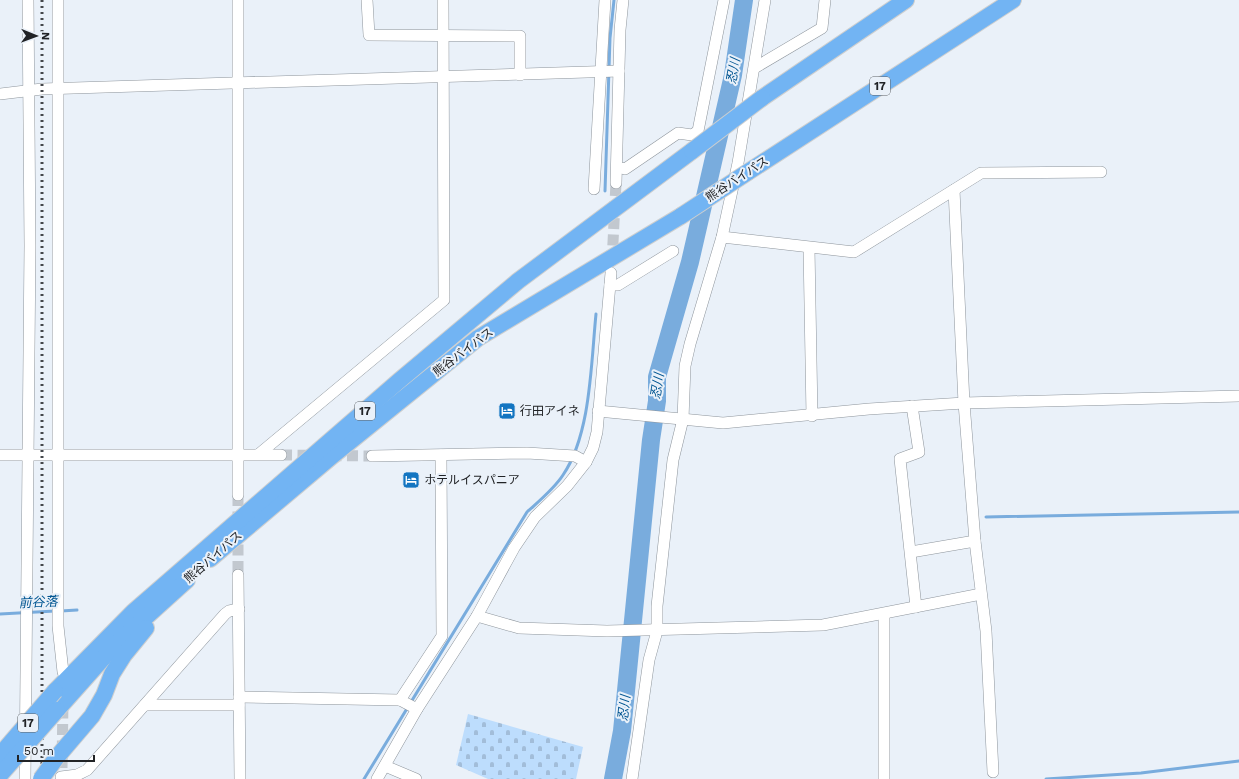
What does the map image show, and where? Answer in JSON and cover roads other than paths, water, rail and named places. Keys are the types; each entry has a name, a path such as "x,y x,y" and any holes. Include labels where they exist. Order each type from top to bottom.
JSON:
{"highway":[{"name":"熊谷バイパス","path":"0,755 55,691 133,612 400,380 518,281 762,98 906,0"},
{"name":"熊谷バイパス","path":"0,775 115,645 182,583 330,456 478,338 681,216 1012,0"},
{"path":"41,779 61,770 104,695 112,674 124,655 182,583"}],"street":[{"path":"25,779 30,246 28,0"},
{"path":"58,0 58,626 63,672"},
{"path":"238,0 238,495"},
{"path":"367,0 369,35 520,36 520,75"},
{"path":"259,454 444,300 443,0"},
{"path":"605,0 617,167 616,183"},
{"path":"594,188 610,71 620,30 623,0"},
{"path":"617,167 625,168 678,133 692,135 698,131 724,0"},
{"path":"632,779 654,631 685,366 690,344 722,237 756,67 765,0"},
{"path":"756,67 822,28 825,0"},
{"path":"0,94 58,88 444,78 610,71"},
{"path":"722,237 854,252 981,173 1101,172"},
{"path":"954,190 964,403 975,541 986,631 993,772"},
{"path":"809,248 812,416"},
{"path":"610,285 618,285 673,251"},
{"path":"377,779 416,709 477,616 514,548 535,517 567,486 581,459 593,448 611,273"},
{"path":"598,411 723,423 912,406 964,403 1239,396"},
{"path":"912,406 919,452 900,459 916,607"},
{"path":"372,456 527,453 581,459"},
{"path":"0,455 281,455"},
{"path":"402,701 442,636 441,455"},
{"path":"910,552 975,541"},
{"path":"238,575 240,779"},
{"path":"477,616 519,628 610,631 654,631 823,625 981,594"},
{"path":"61,770 77,775 87,770 225,614 229,611 239,609"},
{"path":"884,614 884,779"},
{"path":"145,705 239,701 402,701 416,709"},
{"path":"385,766 416,779"}],"waterway":[{"path":"605,191 610,38 614,0"},
{"name":"忍川","path":"613,779 622,731 651,440 657,401 657,377 690,262 733,75 744,0"},
{"path":"364,779 527,512 555,485 563,475 572,458 579,439 588,398 596,314"},
{"path":"986,517 1239,512"},
{"name":"前谷落","path":"61,611 77,610"},
{"name":"前谷落","path":"0,614 55,611"},
{"path":"1046,779 1141,773 1239,761"}],"tunnel":[{"path":"612,262 616,183"},
{"path":"281,455 372,456"},
{"path":"238,495 238,575"},
{"path":"62,768 63,701"}],"railway":[{"path":"42,0 42,779"}],"place":[{"name":"行田アイネ","path":"507,411"},
{"name":"ホテルイスパニア","path":"411,480"}]}
